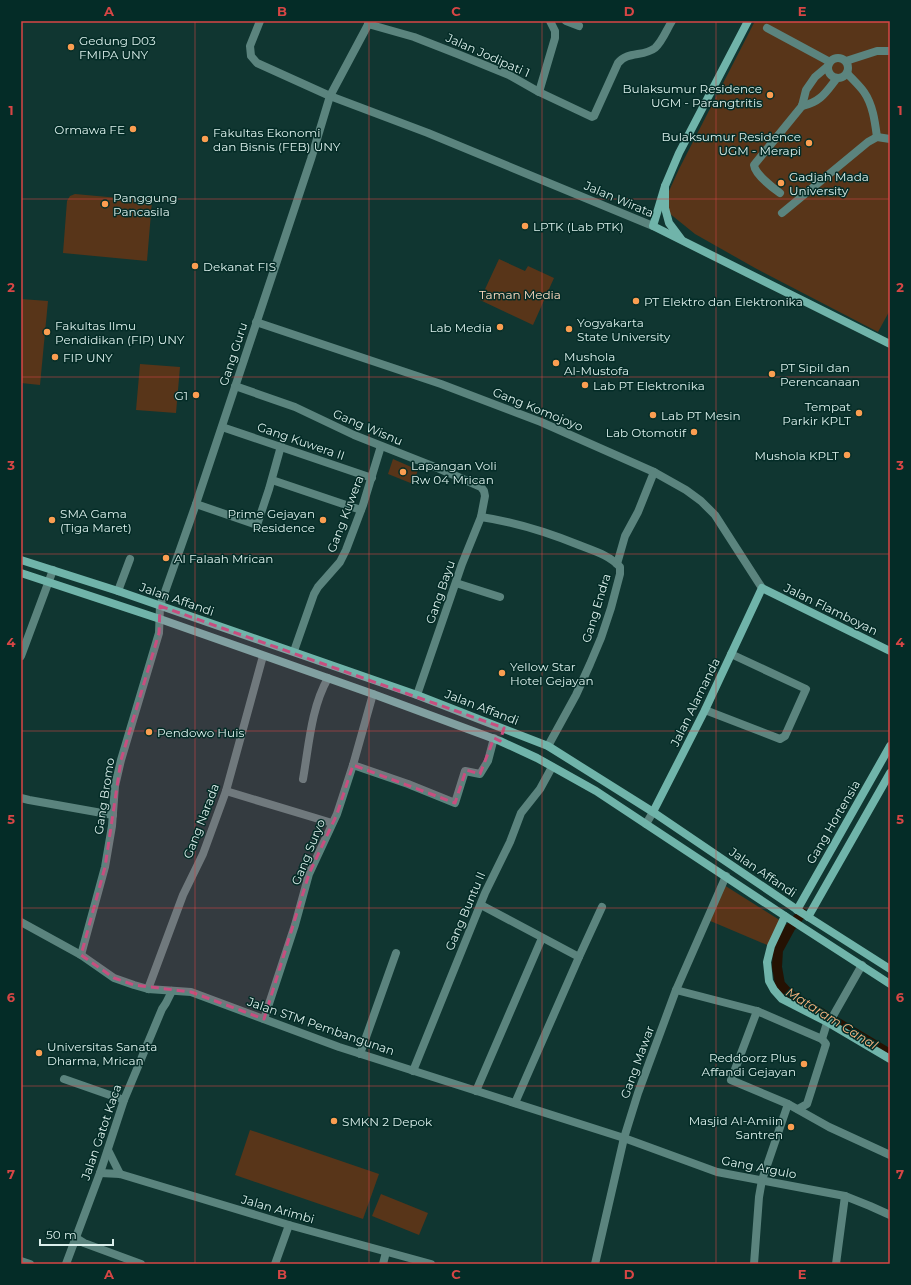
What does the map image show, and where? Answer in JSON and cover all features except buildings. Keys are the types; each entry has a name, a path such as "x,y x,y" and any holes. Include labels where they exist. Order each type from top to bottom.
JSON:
{"main road":[{"path":"653,226 665,186 679,153 748,21"},
{"path":"665,186 664,208 669,223 681,239"},
{"name":"Jalan Wirata","path":"653,226 890,344"},
{"name":"Jalan Affandi","path":"21,560 118,591 294,651 417,695 548,746 653,812 797,910 890,969"},
{"name":"Jalan Affandi","path":"21,573 160,619 373,694 497,740 537,758 596,791 726,876 802,928 890,984"},
{"name":"Jalan Flamboyan","path":"762,588 890,651"},
{"name":"Jalan Alamanda","path":"653,812 705,710 762,588"},
{"path":"497,740 504,728"},
{"name":"Gang Hortensia","path":"797,910 890,746"},
{"name":"Gang Hortensia","path":"808,917 890,773"},
{"path":"787,918 771,946 767,962 769,980 774,990 782,999 830,1020 890,1059"}],"street":[{"name":"Jalan Wirata","path":"260,21 250,46 251,56 257,63 330,96 428,133 653,226"},
{"path":"539,92 555,38 550,21"},
{"path":"566,21 579,26"},
{"name":"Jalan Jodipati 1","path":"369,22 460,54 509,76 590,117 594,116 621,59 650,51 655,48 672,21"},
{"name":"Gang Guru","path":"160,619 160,606 196,504 314,152 330,96 369,22"},
{"path":"767,28 829,64"},
{"path":"780,193 770,186 755,169 754,165 802,106 806,90 815,77 836,58 846,61 877,51 890,51"},
{"path":"802,106 814,103 824,95 837,78 842,77 847,73 848,67 846,61"},
{"path":"829,64 828,69 831,75 837,78"},
{"path":"847,73 864,92 871,106 877,138"},
{"path":"782,213 868,142 877,138 890,139"},
{"name":"Gang Komojoyo","path":"256,322 441,384 541,422 654,472 686,490 706,506 714,515 762,588"},
{"name":"Gang Wisnu","path":"235,386 294,407 354,435 440,469 480,487 484,491 485,496"},
{"name":"Gang Kuwera II","path":"222,427 372,478"},
{"path":"196,504 257,525 272,480 280,446"},
{"name":"Gang Kuwera","path":"294,651 314,594 318,587 340,562 346,550 372,478 381,446"},
{"path":"617,564 625,536 638,512 654,472"},
{"path":"272,480 361,510"},
{"name":"Gang Bayu","path":"417,695 481,517 485,496"},
{"name":"Gang Endra","path":"481,517 546,532 600,553 611,559 620,567 620,574 601,638 576,695 548,746"},
{"path":"118,591 130,559"},
{"path":"21,656 53,570"},
{"path":"456,584 500,597"},
{"name":"Gang Bromo","path":"81,955 104,867 113,815 115,786 121,760 159,633 160,619"},
{"path":"705,710 780,739 785,736 806,690 731,654"},
{"name":"Gang Narada","path":"148,990 183,895 203,854 226,791 263,656"},
{"path":"303,779 316,707 328,678"},
{"name":"Gang Suryo","path":"264,1019 293,932 309,874 332,823 354,765 373,694"},
{"path":"354,765 408,784 455,803 465,771 480,774 497,740"},
{"name":"Gang Buntu II","path":"413,1071 485,893 510,842 521,813 540,789 552,767"},
{"path":"226,791 332,823"},
{"path":"21,798 113,815"},
{"name":"Jalan Alamanda","path":"646,824 653,812"},
{"name":"Gang Mawar","path":"595,1264 624,1138 638,1093 676,990 726,876"},
{"path":"480,905 579,957"},
{"path":"515,1103 602,907"},
{"name":"Jalan STM Pembangunan","path":"21,922 81,955 114,978 148,990 191,992 360,1054 624,1138"},
{"path":"476,1091 542,938"},
{"path":"360,1054 396,953"},
{"path":"822,1038 830,1020 862,965"},
{"path":"676,990 756,1011 822,1038 826,1044 807,1104 798,1109"},
{"name":"Jalan Gatot Kaca","path":"160,991 162,1009"},
{"name":"Jalan Gatot Kaca","path":"66,1264 100,1173 124,1100 162,1009 172,991"},
{"path":"756,1011 731,1080 788,1104 828,1127 890,1155"},
{"path":"64,1080 124,1100"},
{"path":"754,1264 759,1197 762,1180 788,1104"},
{"name":"Gang Argulo","path":"624,1138 717,1172 845,1196 888,1214"},
{"path":"108,1150 120,1174"},
{"name":"Jalan Arimbi","path":"100,1173 120,1174 289,1225 431,1264"},
{"path":"836,1264 845,1196"},
{"path":"888,1214 890,1205"},
{"path":"275,1264 289,1225"},
{"path":"76,1238 84,1243 140,1264"},
{"path":"383,1264 386,1252"},
{"path":"21,1261 30,1264"}],"highlighted area":[{"path":"160,606 504,728 500,741 494,738 480,774 466,770 455,803 353,765 337,814 309,874 264,1019 191,992 134,985 114,978 81,955 105,867 121,760 159,633"}],"green space":[{"name":"Gadjah Mada University","path":"755,21 890,21 890,310 878,332 755,268 695,234 669,213 669,191"},
{"path":"75,194 152,201 147,261 63,253 67,201 70,196"},
{"name":"Taman Media","path":"499,259 525,271 528,266 554,278 533,325 480,300"},
{"path":"21,299 48,301 40,385 21,383"},
{"path":"140,364 180,367 176,413 136,410"},
{"name":"Lapangan Voli Rw 04 Mrican","path":"393,459 418,470 413,484 388,474"},
{"path":"724,885 786,924 772,947 708,920"},
{"path":"250,1130 379,1174 363,1219 235,1175"},
{"path":"381,1194 428,1213 419,1235 372,1216"}],"waterway":[{"name":"Mataram Canal","path":"802,913 790,928 778,950 777,967 780,984 789,994 890,1054"}],"place":[{"name":"Gedung D03 FMIPA UNY","path":"71,47"},
{"name":"Bulaksumur Residence UGM - Parangtritis","path":"770,95"},
{"name":"Ormawa FE","path":"133,129"},
{"name":"Fakultas Ekonomi dan Bisnis (FEB) UNY","path":"205,139"},
{"name":"Bulaksumur Residence UGM - Merapi","path":"809,143"},
{"name":"Gadjah Mada University","path":"781,183"},
{"name":"Panggung Pancasila","path":"105,204"},
{"name":"LPTK (Lab PTK)","path":"525,226"},
{"name":"Dekanat FIS","path":"195,266"},
{"name":"PT Elektro dan Elektronika","path":"636,301"},
{"name":"Lab Media","path":"500,327"},
{"name":"Yogyakarta State University","path":"569,329"},
{"name":"Fakultas Ilmu Pendidikan (FIP) UNY","path":"47,332"},
{"name":"FIP UNY","path":"55,357"},
{"name":"Mushola Al-Mustofa","path":"556,363"},
{"name":"PT Sipil dan Perencanaan","path":"772,374"},
{"name":"Lab PT Elektronika","path":"585,385"},
{"name":"G1","path":"196,395"},
{"name":"Tempat Parkir KPLT","path":"859,413"},
{"name":"Lab PT Mesin","path":"653,415"},
{"name":"Lab Otomotif","path":"694,432"},
{"name":"Mushola KPLT","path":"847,455"},
{"name":"Lapangan Voli Rw 04 Mrican","path":"403,472"},
{"name":"SMA Gama (Tiga Maret)","path":"52,520"},
{"name":"Prime Gejayan Residence","path":"323,520"},
{"name":"Al Falaah Mrican","path":"166,558"},
{"name":"Yellow Star Hotel Gejayan","path":"502,673"},
{"name":"Pendowo Huis","path":"149,732"},
{"name":"Universitas Sanata Dharma, Mrican","path":"39,1053"},
{"name":"Reddoorz Plus Affandi Gejayan","path":"804,1064"},
{"name":"SMKN 2 Depok","path":"334,1121"},
{"name":"Masjid Al-Amiin Santren","path":"791,1127"}]}
